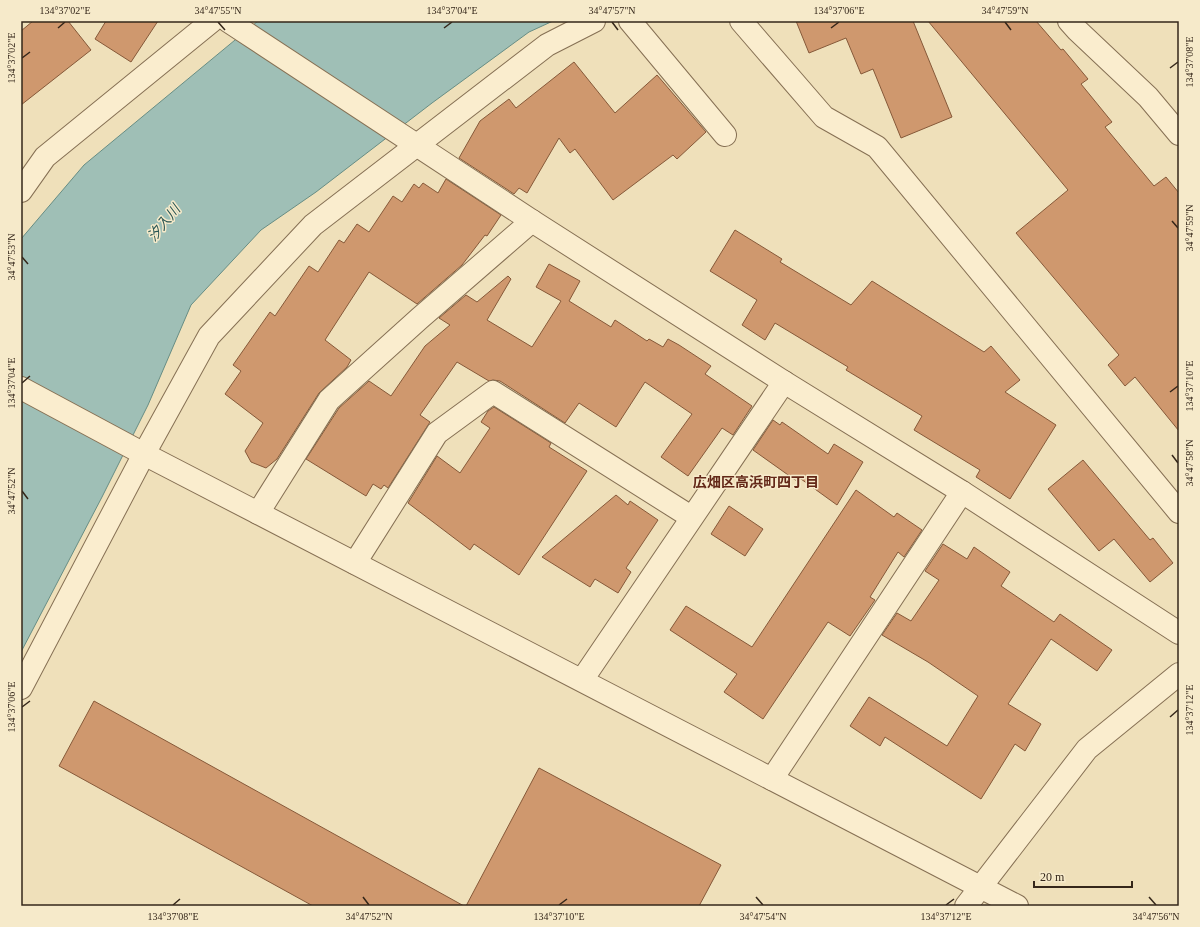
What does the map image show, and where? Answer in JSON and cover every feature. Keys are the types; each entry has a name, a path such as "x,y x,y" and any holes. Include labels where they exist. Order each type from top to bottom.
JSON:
{"street":[{"path":"21,191 45,157 212,21"},
{"path":"228,21 532,221 784,382 962,492 1179,633"},
{"path":"21,688 144,454 209,336 313,225 547,45 594,21"},
{"path":"630,21 725,135"},
{"path":"740,21 824,117 877,147 1179,512"},
{"path":"1069,21 1148,97 1179,134"},
{"path":"258,513 329,400 420,318 532,221"},
{"path":"582,680 691,517 784,382"},
{"path":"21,388 144,454 1017,906"},
{"path":"355,563 437,432 493,392 691,517"},
{"path":"772,779 962,492"},
{"path":"966,906 1087,749 1179,674"}],"water":[{"name":"汐入川","path":"258,21 553,21 529,32 432,103 316,192 261,230 191,305 148,405 21,652 21,239 84,165"}],"building":[{"path":"33,21 68,21 91,50 21,105 21,31"},
{"path":"106,21 158,21 131,62 95,39"},
{"path":"796,21 913,21 952,117 901,138 873,69 861,74 846,38 809,53"},
{"path":"928,21 1036,21 1061,50 1063,49 1088,79 1081,84 1112,122 1105,127 1154,186 1166,177 1179,193 1179,431 1135,377 1125,386 1108,365 1119,355 1016,233 1068,190"},
{"path":"574,62 615,113 657,75 706,132 677,159 673,155 613,200 575,149 570,153 559,138 527,193 519,188 514,194 459,158 480,121 509,99 516,108"},
{"path":"446,179 501,215 487,236 485,235 462,265 417,304 369,272 325,340 351,360 347,367 319,393 277,459 266,468 251,462 245,451 263,423 225,394 241,371 233,365 270,312 275,316 309,266 318,272 339,240 344,243 357,224 369,232 393,196 402,202 414,184 419,188 423,183 438,193"},
{"path":"735,230 782,259 780,262 851,305 872,281 984,352 991,346 1020,380 1005,392 1056,425 1010,499 976,477 980,470 914,430 922,416 846,370 848,367 775,323 765,340 742,325 757,300 710,271"},
{"path":"549,264 580,281 569,301 611,327 615,320 647,341 649,339 663,347 668,339 679,345 711,366 705,374 752,406 733,435 722,428 688,476 661,457 692,414 645,382 616,427 579,403 565,423 500,381 489,381 457,362 420,415 430,422 388,488 384,485 381,489 373,484 366,496 306,459 339,408 369,381 391,396 425,346 450,325 439,318 466,295 477,302 508,276 511,279 487,320 532,347 561,301 536,287"},
{"path":"494,407 551,443 549,447 587,471 519,575 474,544 470,550 408,503 437,456 460,473 490,428 481,422 488,411"},
{"path":"773,420 780,425 782,422 828,454 834,444 863,462 837,505 801,479 798,482 753,450"},
{"path":"1083,460 1150,540 1153,538 1173,563 1150,582 1114,539 1099,551 1048,489"},
{"path":"856,490 894,517 897,513 922,530 904,557 898,552 870,597 875,600 850,636 828,622 763,719 724,692 737,674 670,630 686,606 752,647"},
{"path":"616,495 628,505 630,501 658,520 626,568 631,572 618,593 595,579 590,587 542,557"},
{"path":"729,506 763,529 745,556 711,534"},
{"path":"943,544 967,559 974,547 1010,572 1001,586 1054,622 1060,614 1112,650 1097,671 1051,639 1008,704 1041,724 1025,751 1015,744 981,799 885,737 880,746 850,726 869,697 947,746 978,696 928,662 882,635 897,613 911,621 939,580 925,571"},
{"path":"94,701 464,906 313,906 59,766"},
{"path":"539,768 721,865 699,906 466,906"}],"district":[{"name":"広畑区高浜町四丁目","path":"756,482"}]}
